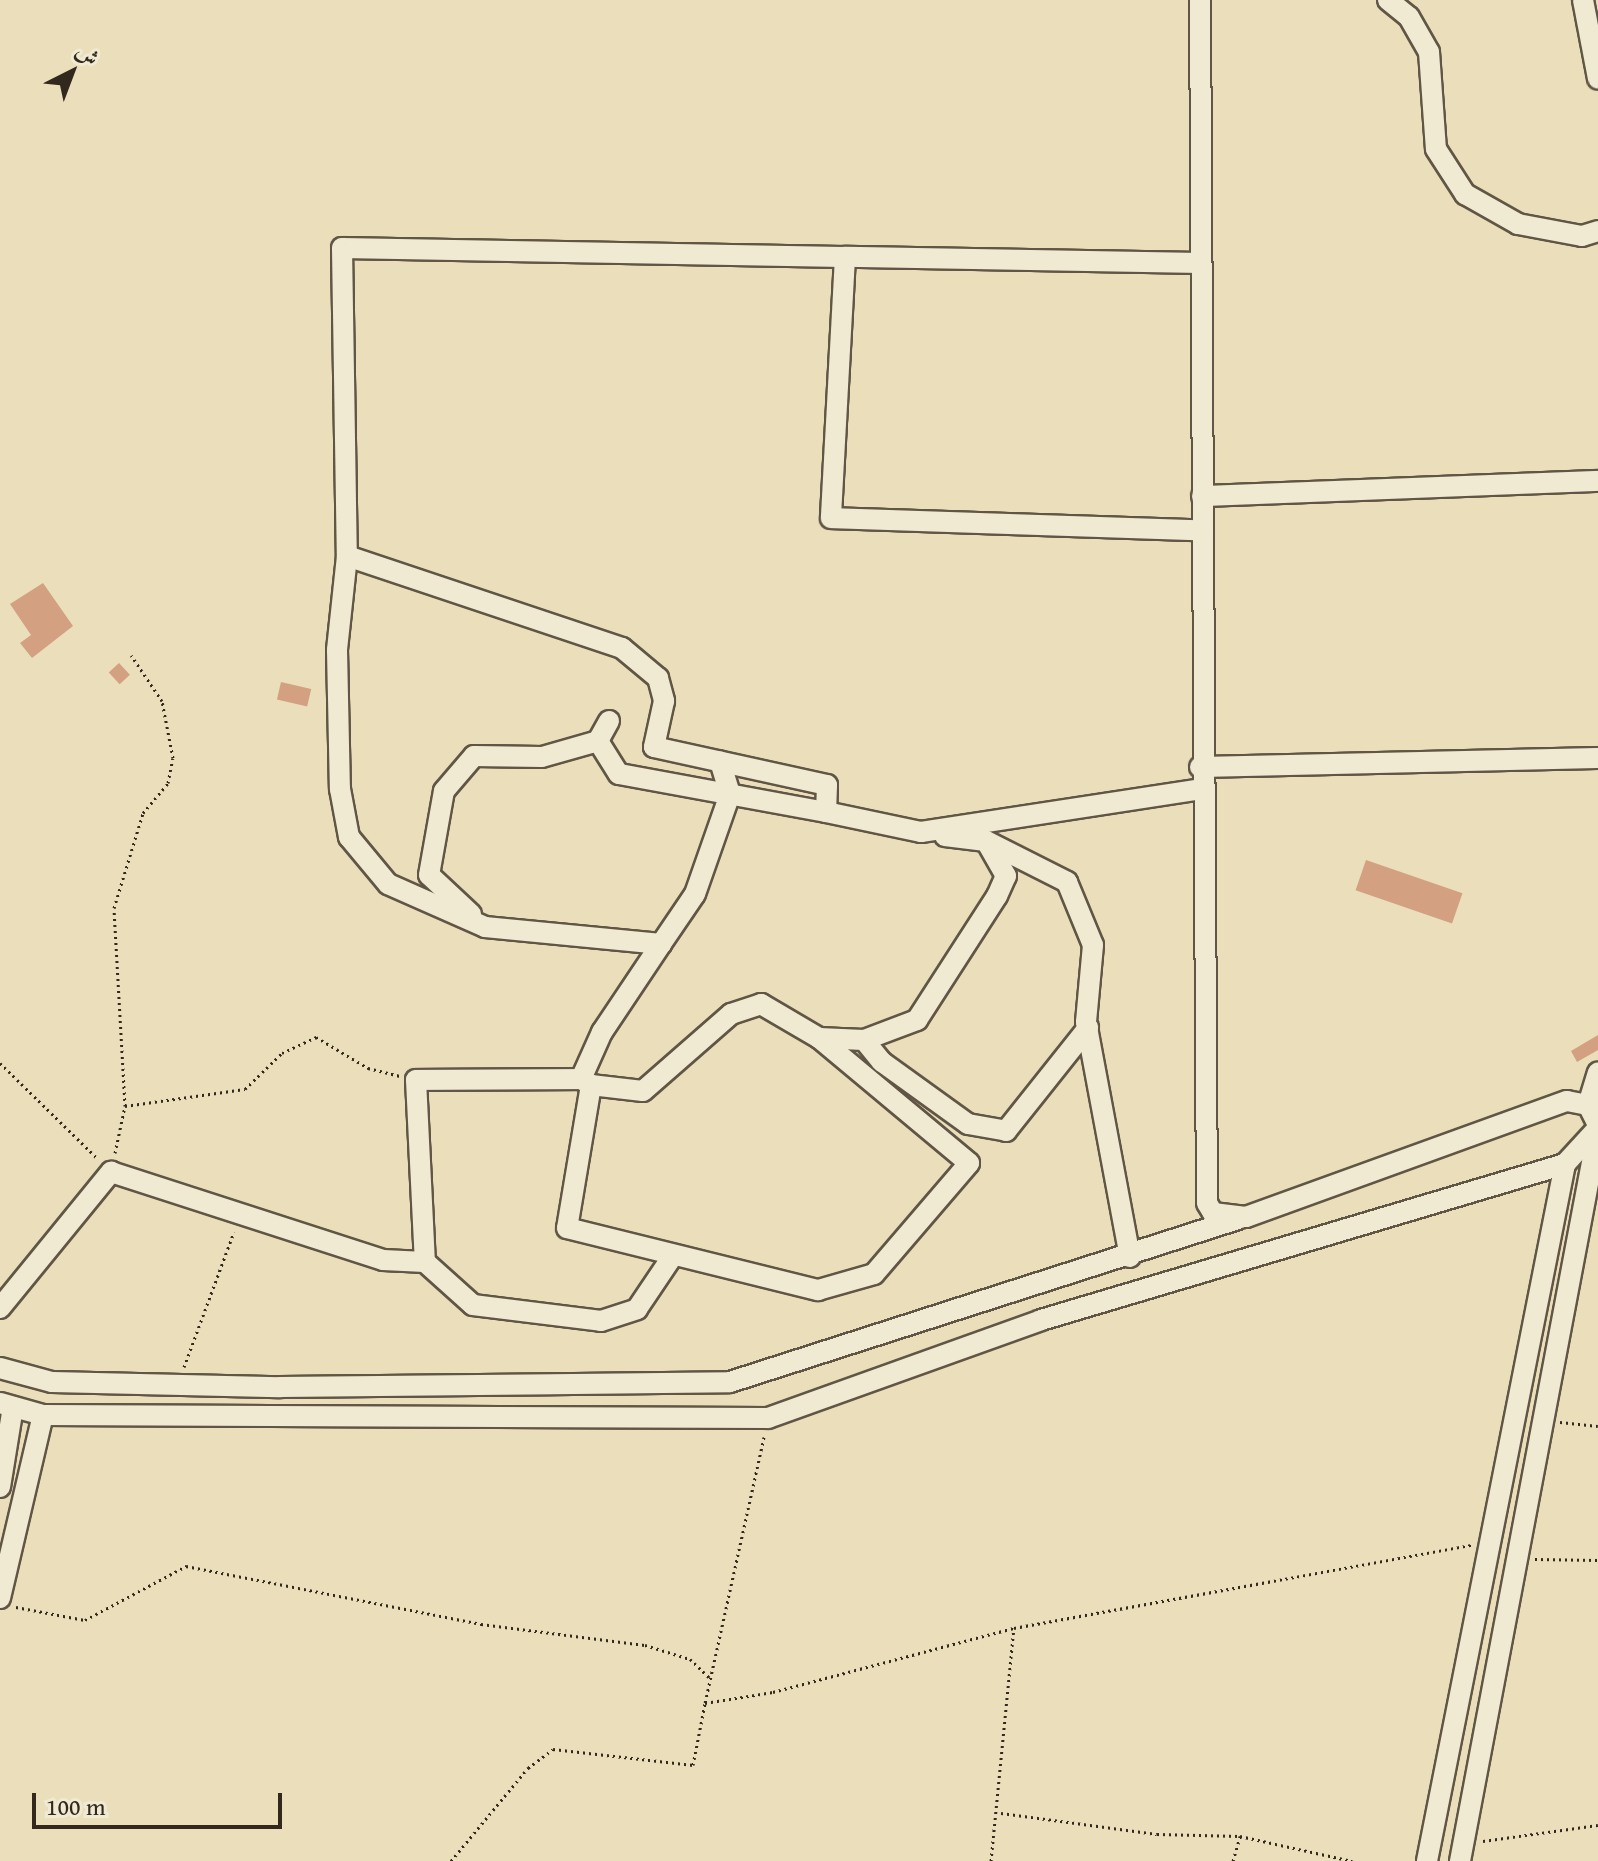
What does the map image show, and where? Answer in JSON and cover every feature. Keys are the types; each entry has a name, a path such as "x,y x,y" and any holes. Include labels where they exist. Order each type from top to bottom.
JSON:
{"street":[{"path":"1200,0 1200,767 1203,789 1207,1203 1213,1213 1246,1217"},
{"path":"1388,0 1409,17 1429,52 1436,149 1465,194 1518,224 1582,236 1598,231"},
{"path":"1583,0 1598,79"},
{"path":"661,944 485,927 388,884 349,837 340,789 337,650 347,556 342,248 1201,263"},
{"path":"845,257 831,518 1202,530"},
{"path":"1202,496 1598,481"},
{"path":"347,556 622,648 658,678 664,701 654,747 827,785 826,812"},
{"path":"485,927 429,875 444,791 474,756 542,757 598,741 609,721"},
{"path":"598,741 619,774 921,832 986,841 1067,882 1093,945 1088,1028 1130,1257"},
{"path":"1200,767 1598,758"},
{"path":"425,1262 416,1080 586,1082 643,1091 731,1014 761,1004 819,1038 969,1163 874,1274 818,1290 672,1257 567,1228 586,1082 602,1032 695,894 730,794 720,762"},
{"path":"921,832 1203,789"},
{"path":"819,1038 864,1040 917,1020 997,896 1006,876 986,841"},
{"path":"864,1040 882,1062 968,1124 1006,1131 1088,1028"},
{"path":"1461,1853 1519,1559 1598,1128 1588,1105 1598,1073"},
{"path":"0,1368 52,1382 179,1385 730,1382 1130,1257 1567,1101 1588,1105"},
{"path":"0,1487 7,1405 43,1415 768,1418 1041,1320 1565,1164 1598,1128"},
{"path":"1427,1861 1565,1164"},
{"path":"0,1308 111,1172 240,1217 383,1260 425,1262 473,1305 601,1321 637,1309 672,1257"},
{"path":"0,1598 43,1415"}],"path":[{"path":"111,1172 125,1106 114,908 143,813 168,783 173,758 162,701 131,655"},
{"path":"125,1106 245,1089 282,1053 316,1037 368,1068 416,1080"},
{"path":"0,1063 35,1089 111,1172"},
{"path":"179,1385 240,1217"},
{"path":"451,1861 553,1749 693,1765 768,1418"},
{"path":"1544,1421 1598,1426"},
{"path":"705,1703 773,1692 1014,1628 1490,1542"},
{"path":"1519,1559 1598,1560"},
{"path":"0,1604 85,1620 186,1566 481,1624 645,1645 690,1659 710,1678"},
{"path":"991,1861 1001,1813 1014,1628"},
{"path":"1001,1813 1240,1836 1352,1861"},
{"path":"1461,1853 1598,1825"},
{"path":"1233,1861 1240,1836"}],"building":[{"path":"43,583 73,626 32,658 20,643 31,635 10,604"},
{"path":"119,663 130,675 120,684 109,673"},
{"path":"281,682 311,689 307,707 277,700"},
{"path":"1366,860 1462,893 1452,923 1356,890"},
{"path":"1598,1035 1598,1050 1577,1062 1571,1051"}]}
